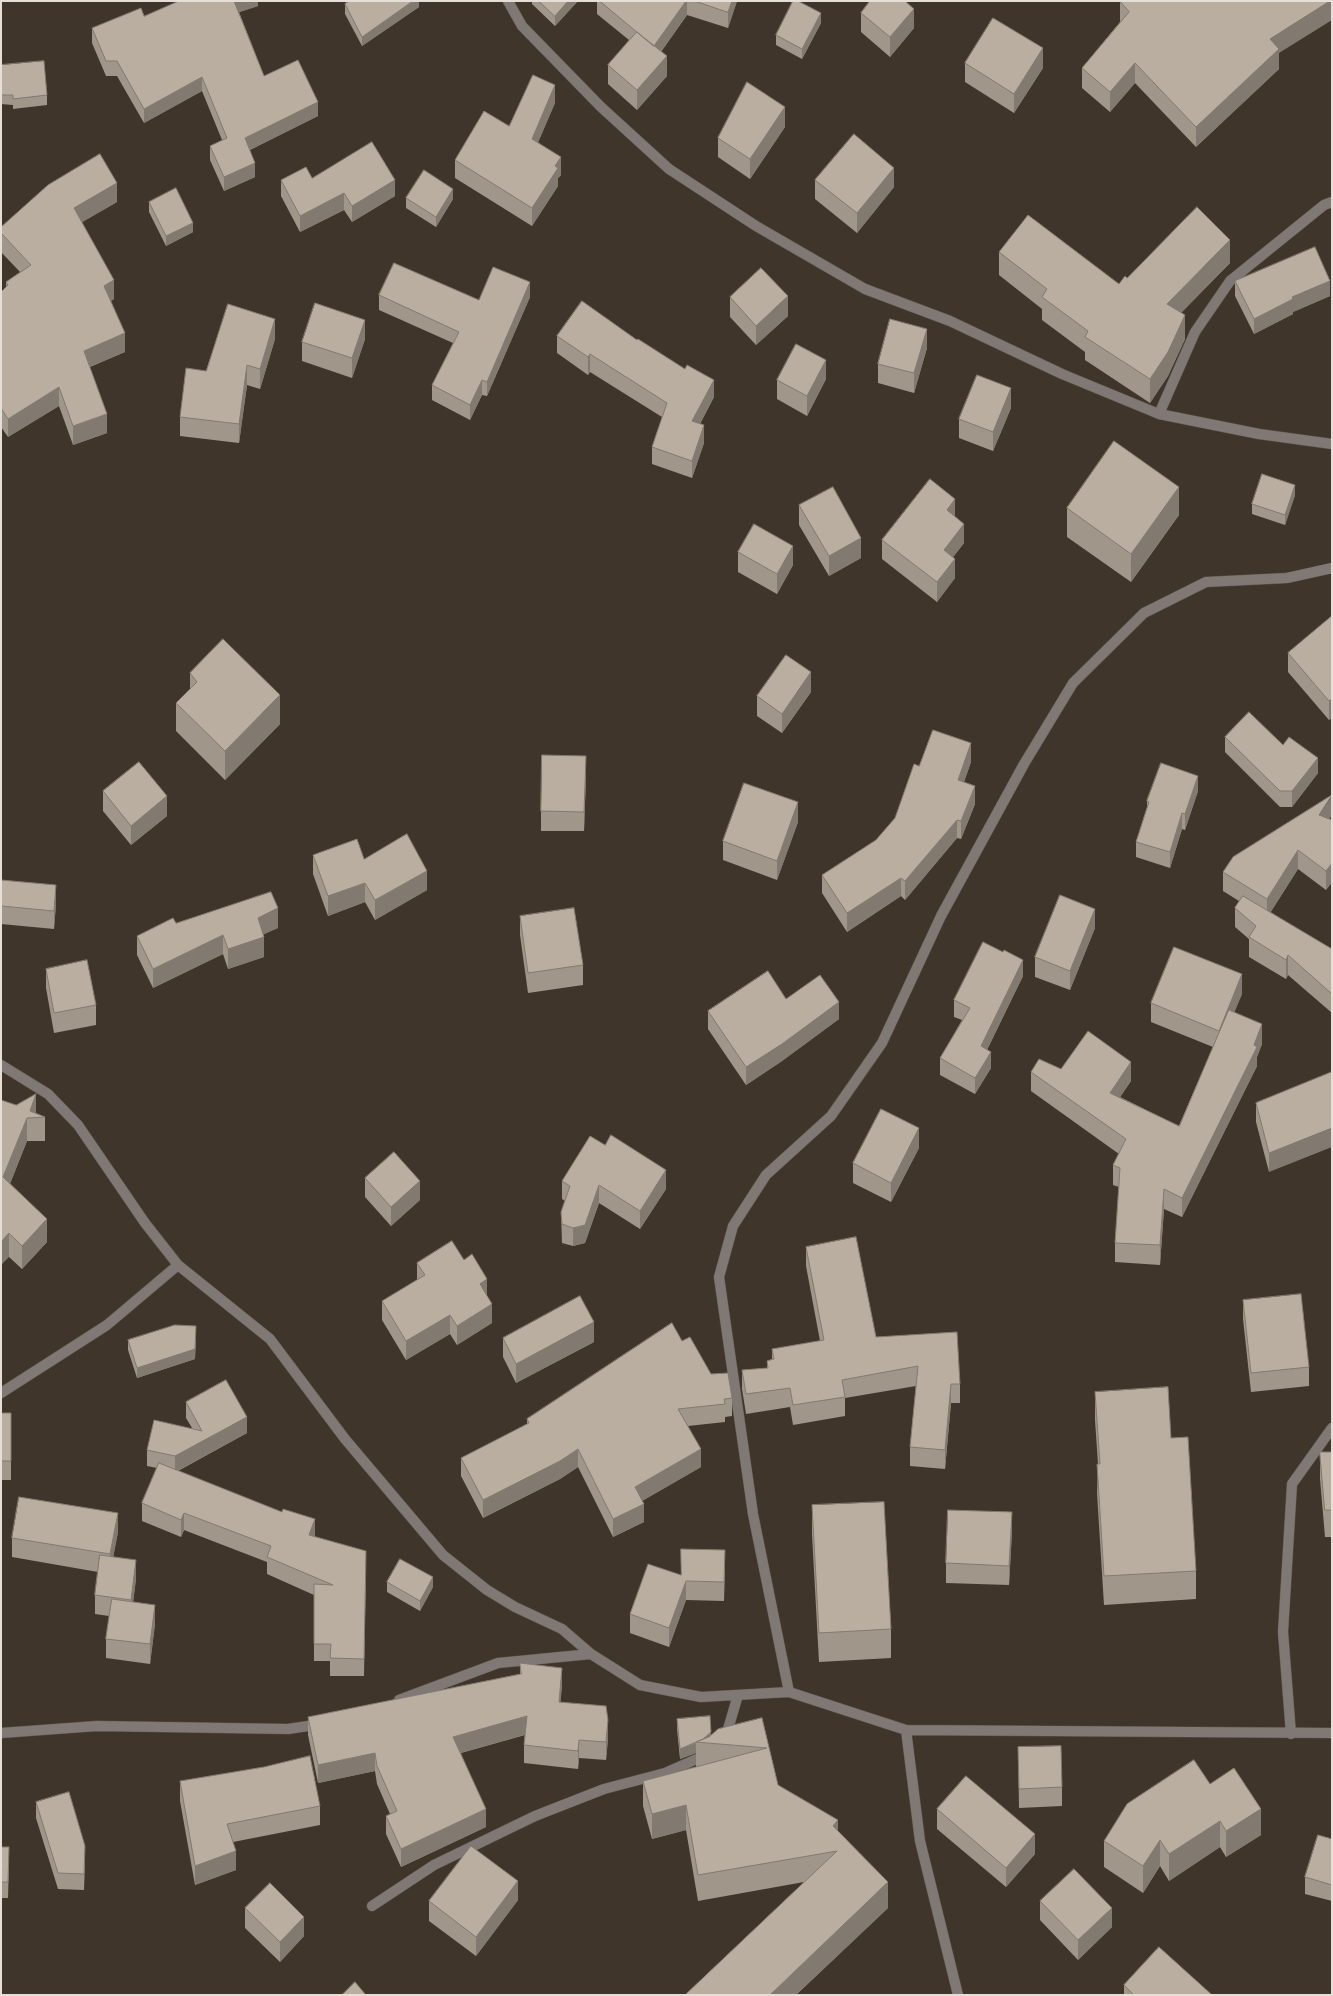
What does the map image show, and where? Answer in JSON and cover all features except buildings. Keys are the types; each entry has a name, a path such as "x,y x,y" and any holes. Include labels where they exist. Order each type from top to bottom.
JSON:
{"street":[{"path":"508,1 522,26 601,107 668,169 756,226 865,289 950,321 1062,374 1159,414 1259,434 1332,444"},
{"path":"1159,414 1196,332 1230,281 1324,204 1332,202"},
{"path":"789,1692 752,1514 719,1277 733,1226 766,1174 831,1116 882,1043 941,916 1024,764 1073,683 1144,613 1206,582 1287,578 1332,568"},
{"path":"1,1065 48,1094 78,1125 146,1223 178,1265 270,1339 346,1439 443,1555 487,1590 515,1607 562,1629 591,1654 640,1685 702,1697 789,1692 906,1730 1332,1733"},
{"path":"1,1394 107,1325 178,1265"},
{"path":"1291,1734 1283,1632 1292,1484 1332,1428"},
{"path":"392,1703 498,1664 591,1654"},
{"path":"372,1906 434,1865 535,1816 604,1789 665,1773 706,1756 728,1734 738,1694"},
{"path":"1,1732 97,1726 288,1729 328,1722"},
{"path":"906,1730 920,1841 958,1995"}]}
